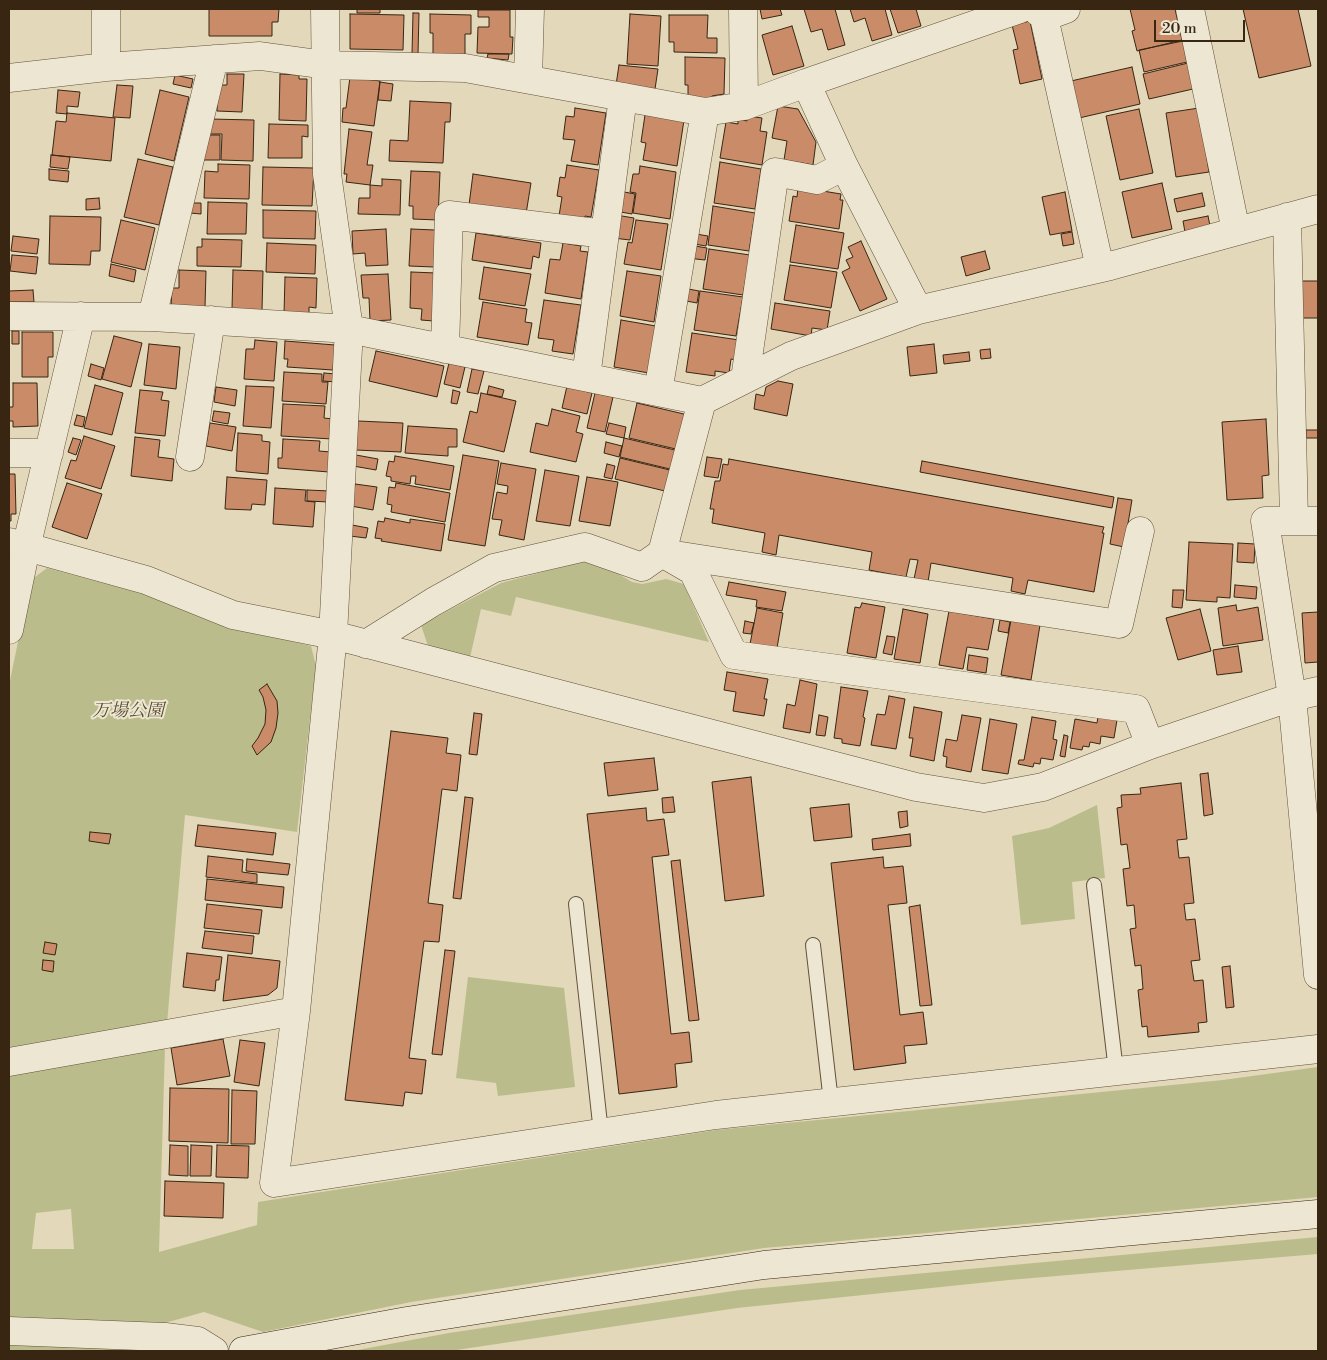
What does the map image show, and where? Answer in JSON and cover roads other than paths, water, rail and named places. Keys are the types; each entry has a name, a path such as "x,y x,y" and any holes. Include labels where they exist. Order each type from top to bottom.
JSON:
{"street":[{"path":"106,9 106,67"},
{"path":"325,9 327,174 348,329 333,636 296,1011 274,1183 716,1115 1318,1049"},
{"path":"528,79 530,9"},
{"path":"743,9 744,106"},
{"path":"1190,9 1236,231"},
{"path":"9,78 106,67 260,56 326,65 466,68 705,112 744,106 806,83 1041,11 1100,268"},
{"path":"152,316 214,59"},
{"path":"806,83 844,166 918,310"},
{"path":"586,377 623,97"},
{"path":"658,392 705,112"},
{"path":"745,379 775,172 817,180 844,166"},
{"path":"9,316 152,316 348,329 702,401 790,356 918,310 1100,268 1318,210"},
{"path":"444,349 449,215 605,234"},
{"path":"1286,218 1306,521 1265,521 1292,697 1318,975"},
{"path":"9,630 17,545 49,453 80,316"},
{"path":"190,457 211,320"},
{"path":"662,553 702,401"},
{"path":"9,453 49,453"},
{"path":"366,644 433,602 494,568 585,547 642,566 662,553 1120,624 1140,531"},
{"path":"17,545 146,580 232,614 366,644 916,787 984,798 1043,787 1150,745 1292,697 1318,691"},
{"path":"662,553 693,571 734,655 1136,709 1150,745"},
{"path":"9,1062 296,1011"},
{"path":"243,1351 407,1321 764,1265 1318,1214"},
{"path":"9,1331 165,1337 198,1341 214,1351"}],"lane":[{"path":"1094,885 1116,1071"},
{"path":"576,904 601,1133"},
{"path":"813,944 831,1102"}],"park label":[{"name":"万場公園","path":"128,712"}]}
